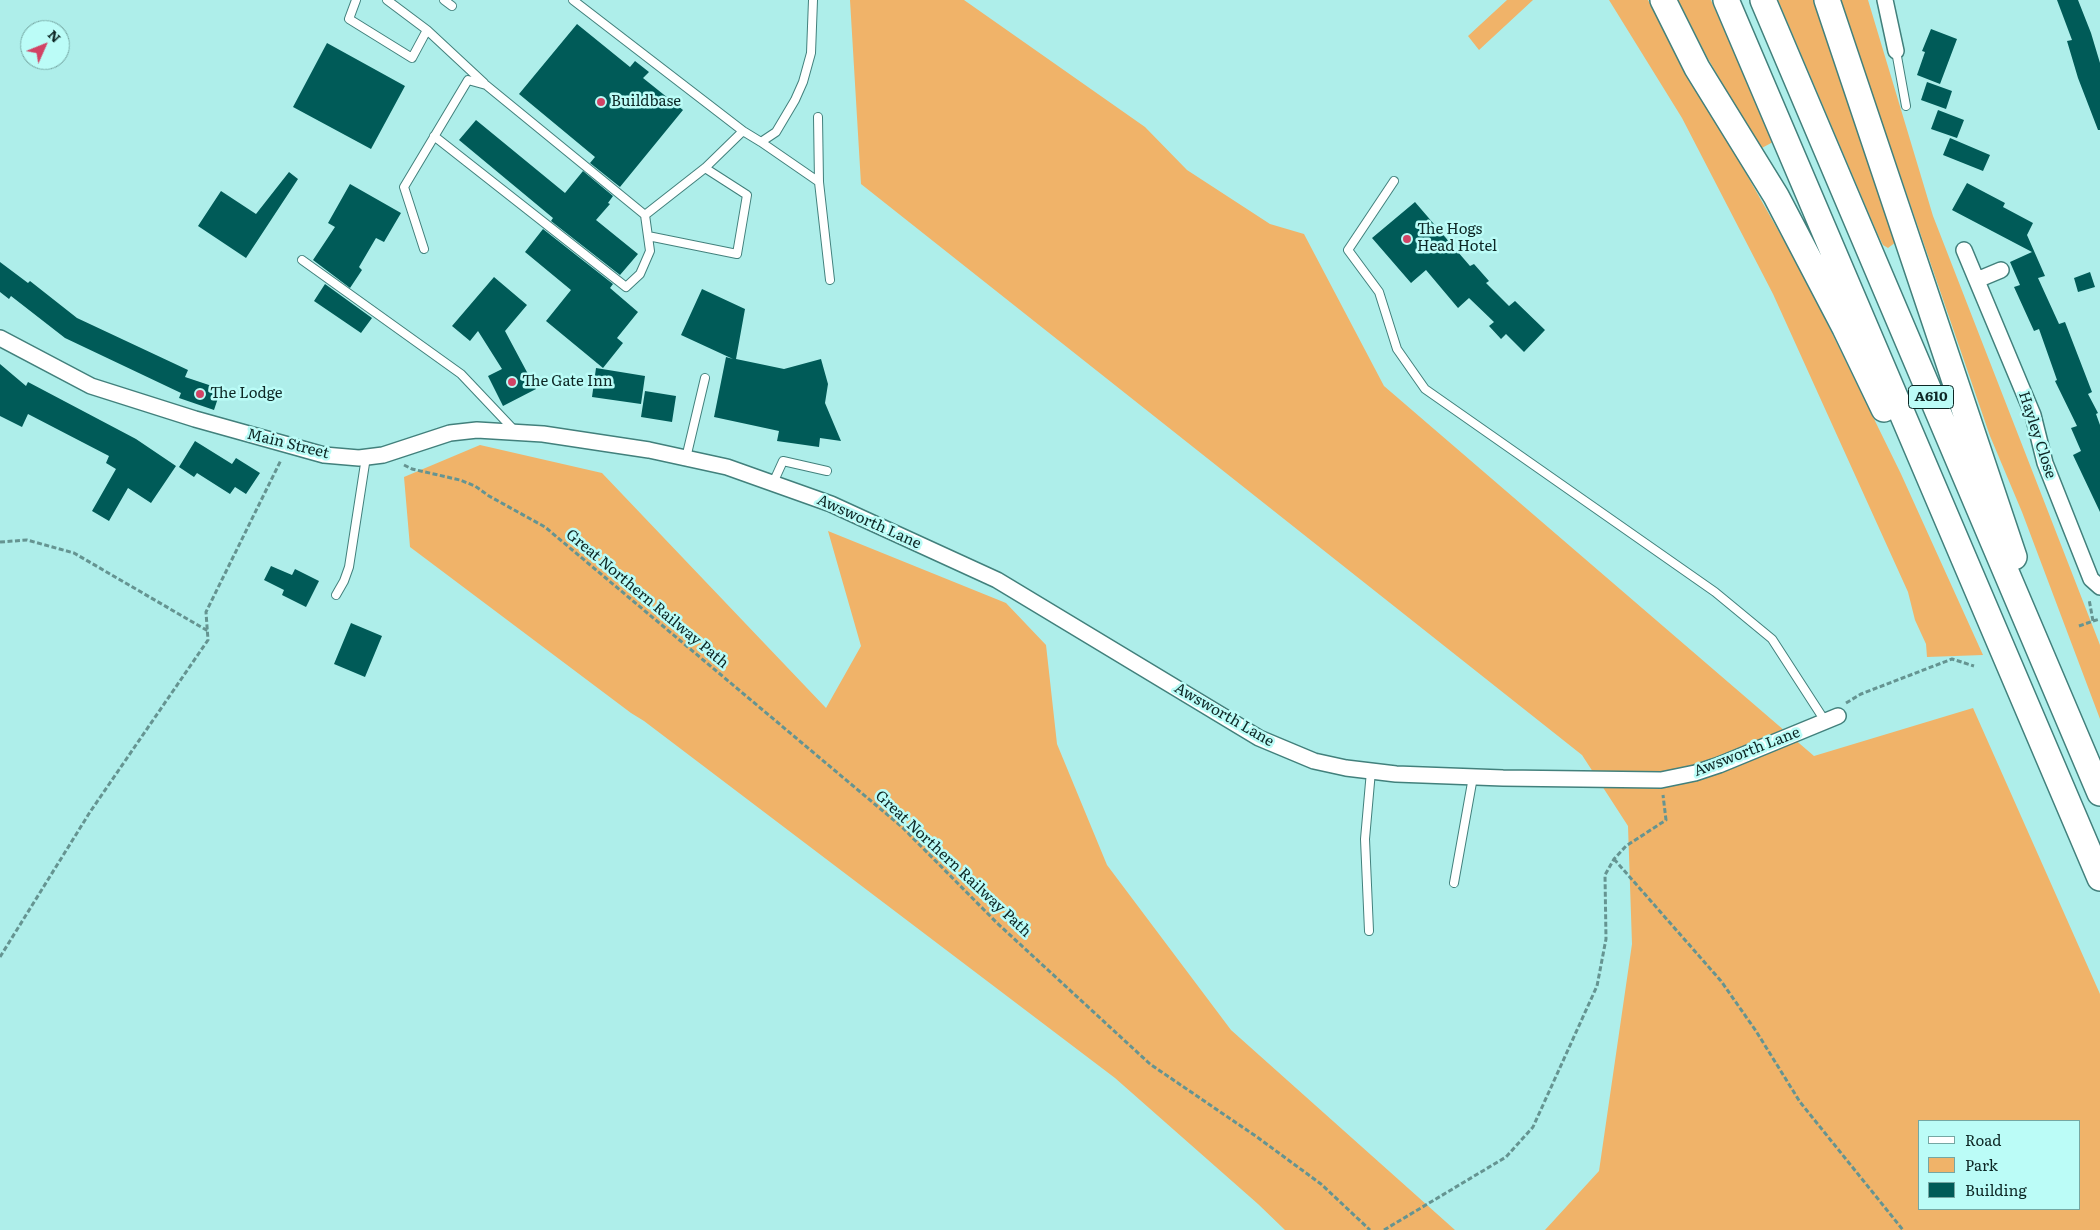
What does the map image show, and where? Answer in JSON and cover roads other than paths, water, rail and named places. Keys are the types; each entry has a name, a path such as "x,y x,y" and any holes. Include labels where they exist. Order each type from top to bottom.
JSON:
{"highway":[{"path":"1663,0 1697,68 1776,196 1845,328 1876,397 1940,503"},
{"name":"A610","path":"1726,0 2100,878"},
{"name":"A610","path":"1762,0 2100,794"},
{"path":"1827,0 1970,422 2059,697"}],"street":[{"path":"1885,0 1896,51"},
{"name":"Hayley Close","path":"1964,250 2033,415 2045,463 2096,583"},
{"path":"1977,280 2001,270"},
{"name":"Main Street","path":"0,338 91,386 195,419 324,455 366,457 383,455 450,433 477,430 544,434 649,450"},
{"name":"Awsworth Lane","path":"649,450 728,467 831,504 997,580 1259,738 1314,761 1346,768 1396,774 1661,780 1695,773 1719,765 1831,719"}],"lane":[{"path":"356,0 349,18 412,58 427,30"},
{"path":"387,0 427,30 486,85 645,215 650,251 640,274 626,287 434,136"},
{"path":"444,0 452,6"},
{"path":"573,0 743,131 820,182"},
{"path":"761,142 776,132 795,100 802,82 811,54 813,0"},
{"path":"1896,51 1906,106"},
{"path":"424,249 404,187 468,80 486,85"},
{"path":"818,117 820,182 830,280"},
{"path":"645,215 705,168 743,131"},
{"path":"648,236 737,254 747,195 705,168"},
{"path":"1394,181 1348,250 1379,292 1397,349 1425,389 1715,592 1772,639 1831,719"},
{"path":"302,260 460,374 516,433"},
{"path":"686,458 705,378"},
{"path":"336,595 349,567 366,457"},
{"path":"774,483 783,461 827,470"},
{"path":"1369,931 1365,839 1371,771"},
{"path":"1454,883 1473,777"}],"place":[{"name":"Buildbase","path":"601,102"},
{"name":"The Hogs Head Hotel","path":"1407,239"},
{"name":"The Gate Inn","path":"512,382"},
{"name":"The Lodge","path":"200,394"}]}
